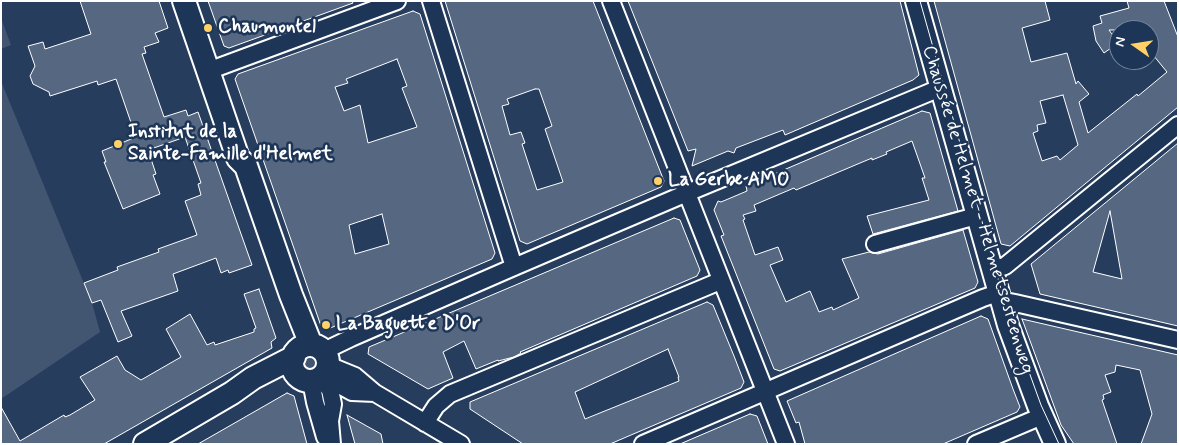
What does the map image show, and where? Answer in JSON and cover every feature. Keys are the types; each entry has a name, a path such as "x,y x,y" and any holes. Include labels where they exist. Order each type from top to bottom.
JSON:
{"main road":[{"path":"145,444 232,393 253,378 312,365 280,296 236,169 238,158 184,1"}],"street":[{"path":"208,71 396,1"},
{"path":"431,1 514,267"},
{"path":"611,1 786,444"},
{"name":"Chaussée de Helmet - Helmetsesteenweg","path":"916,1 1010,332 1042,416 1055,444"},
{"path":"312,365 347,340 687,193 940,88"},
{"path":"992,270 1005,266 1178,125"},
{"path":"875,244 976,216"},
{"path":"425,423 436,406 450,394 720,281"},
{"path":"643,444 983,298 1000,299 1178,340"},
{"path":"312,365 347,390 375,393"},
{"path":"312,365 356,376 375,393 461,444"},
{"path":"312,365 330,390 333,404"},
{"path":"312,365 323,431 328,444"},
{"path":"332,444 330,421 333,404 336,396 347,390"},
{"path":"976,444 1042,416"}],"shaded area":[{"path":"1,18 11,45 1,49"},
{"path":"1,81 92,303 100,332 1,399"},
{"path":"308,354 314,354 319,359 317,368 308,370 303,365 303,359"}],"building":[{"path":"80,1 159,1 168,28 155,33 159,42 144,47 146,53 142,54 164,117 186,110 188,116 198,112 252,265 229,273 228,270 221,273 216,258 173,274 178,291 121,311 132,336 118,342 101,300 92,303 84,283 118,270 117,267 159,252 158,249 197,235 185,201 201,195 198,184 201,183 185,137 148,150 156,174 153,175 160,194 123,209 104,162 106,162 102,151 136,137 116,79 98,85 97,81 50,96 49,92 33,84 30,76 35,66 28,46 43,42 45,49 91,34"},
{"path":"208,1 352,1 353,3 229,48 224,46"},
{"path":"445,1 593,1 664,181 661,187 527,244 520,241","holes":["539,89 552,126 545,129 563,182 537,190 522,144 525,143 521,132 510,135 502,106 509,104 507,99"]},
{"path":"628,1 900,1 919,75 913,80 785,135 783,130 736,148 734,153 728,151 692,166 696,149 688,151"},
{"path":"934,1 1045,1 1050,20 1022,28 1031,62 1067,53 1076,84 1078,81 1089,94 1079,102 1088,133 1167,72 1159,62 1159,20 1109,20 1109,49 1104,53 1096,41 1093,26 1102,23 1100,16 1129,8 1127,1 1164,1 1178,37 1178,107 1010,246 1001,244","holes":["1063,95 1078,145 1060,160 1057,156 1042,161 1033,133 1038,131 1037,125 1046,123 1040,101"]},
{"path":"413,11 420,14 495,253 492,259 328,329 321,326 235,79 238,74","holes":["397,59 407,86 402,88 417,127 368,143 360,105 344,111 335,87 348,83 346,79","382,214 389,244 355,254 349,225"]},
{"path":"922,111 930,113 958,211 873,234 867,216 929,200 922,178 925,178 912,141 886,152 887,154 872,160 872,158 796,190 794,188 754,205 756,211 743,215 745,219 743,220 755,255 778,247 783,260 770,265 786,302 810,291 819,312 832,307 833,310 859,298 842,259 869,252 878,254 963,230 978,282 975,288 780,371 774,369 721,236 724,235 714,210 718,201 721,202 747,191 746,186"},
{"path":"1178,143 1178,326 1040,294 1031,264","holes":["1110,211 1122,279 1093,272"]},
{"path":"674,218 680,220 700,270 697,276 520,352 514,357 498,360 476,369 464,341 443,352 453,378 428,389 368,354 369,347"},
{"path":"259,289 276,338 271,342 272,348 104,444 1,444 1,407 20,441 64,415 65,417 70,415 95,400 80,377 117,356 125,370 141,380 181,357 166,329 190,314 207,345 214,342 215,345 254,332 256,328 244,294"},
{"path":"707,302 713,305 744,382 741,388 610,444 523,444 470,409 470,402","holes":["668,349 679,381 585,419 575,392"]},
{"path":"981,316 988,319 1020,407 1017,412 943,444 805,444 799,422 796,423 787,401"},
{"path":"1022,319 1178,355 1178,444 1141,444 1152,414 1140,370 1116,365 1115,372 1105,375 1111,392 1103,395 1104,399 1102,400 1117,444 1074,444 1061,425"},
{"path":"287,393 294,396 307,444 198,444"},
{"path":"750,414 757,416 768,444 680,444"},
{"path":"347,415 381,434 383,444 355,444"}],"tram line":[{"path":"920,1 1008,314 1041,405 1059,444"}],"place":[{"name":"Chaumontel","path":"208,28"},
{"name":"Institut de la Sainte-Famille d'Helmet","path":"118,144"},
{"name":"La Gerbe AMO","path":"658,181"},
{"name":"La Baguette D'Or","path":"326,325"}]}
